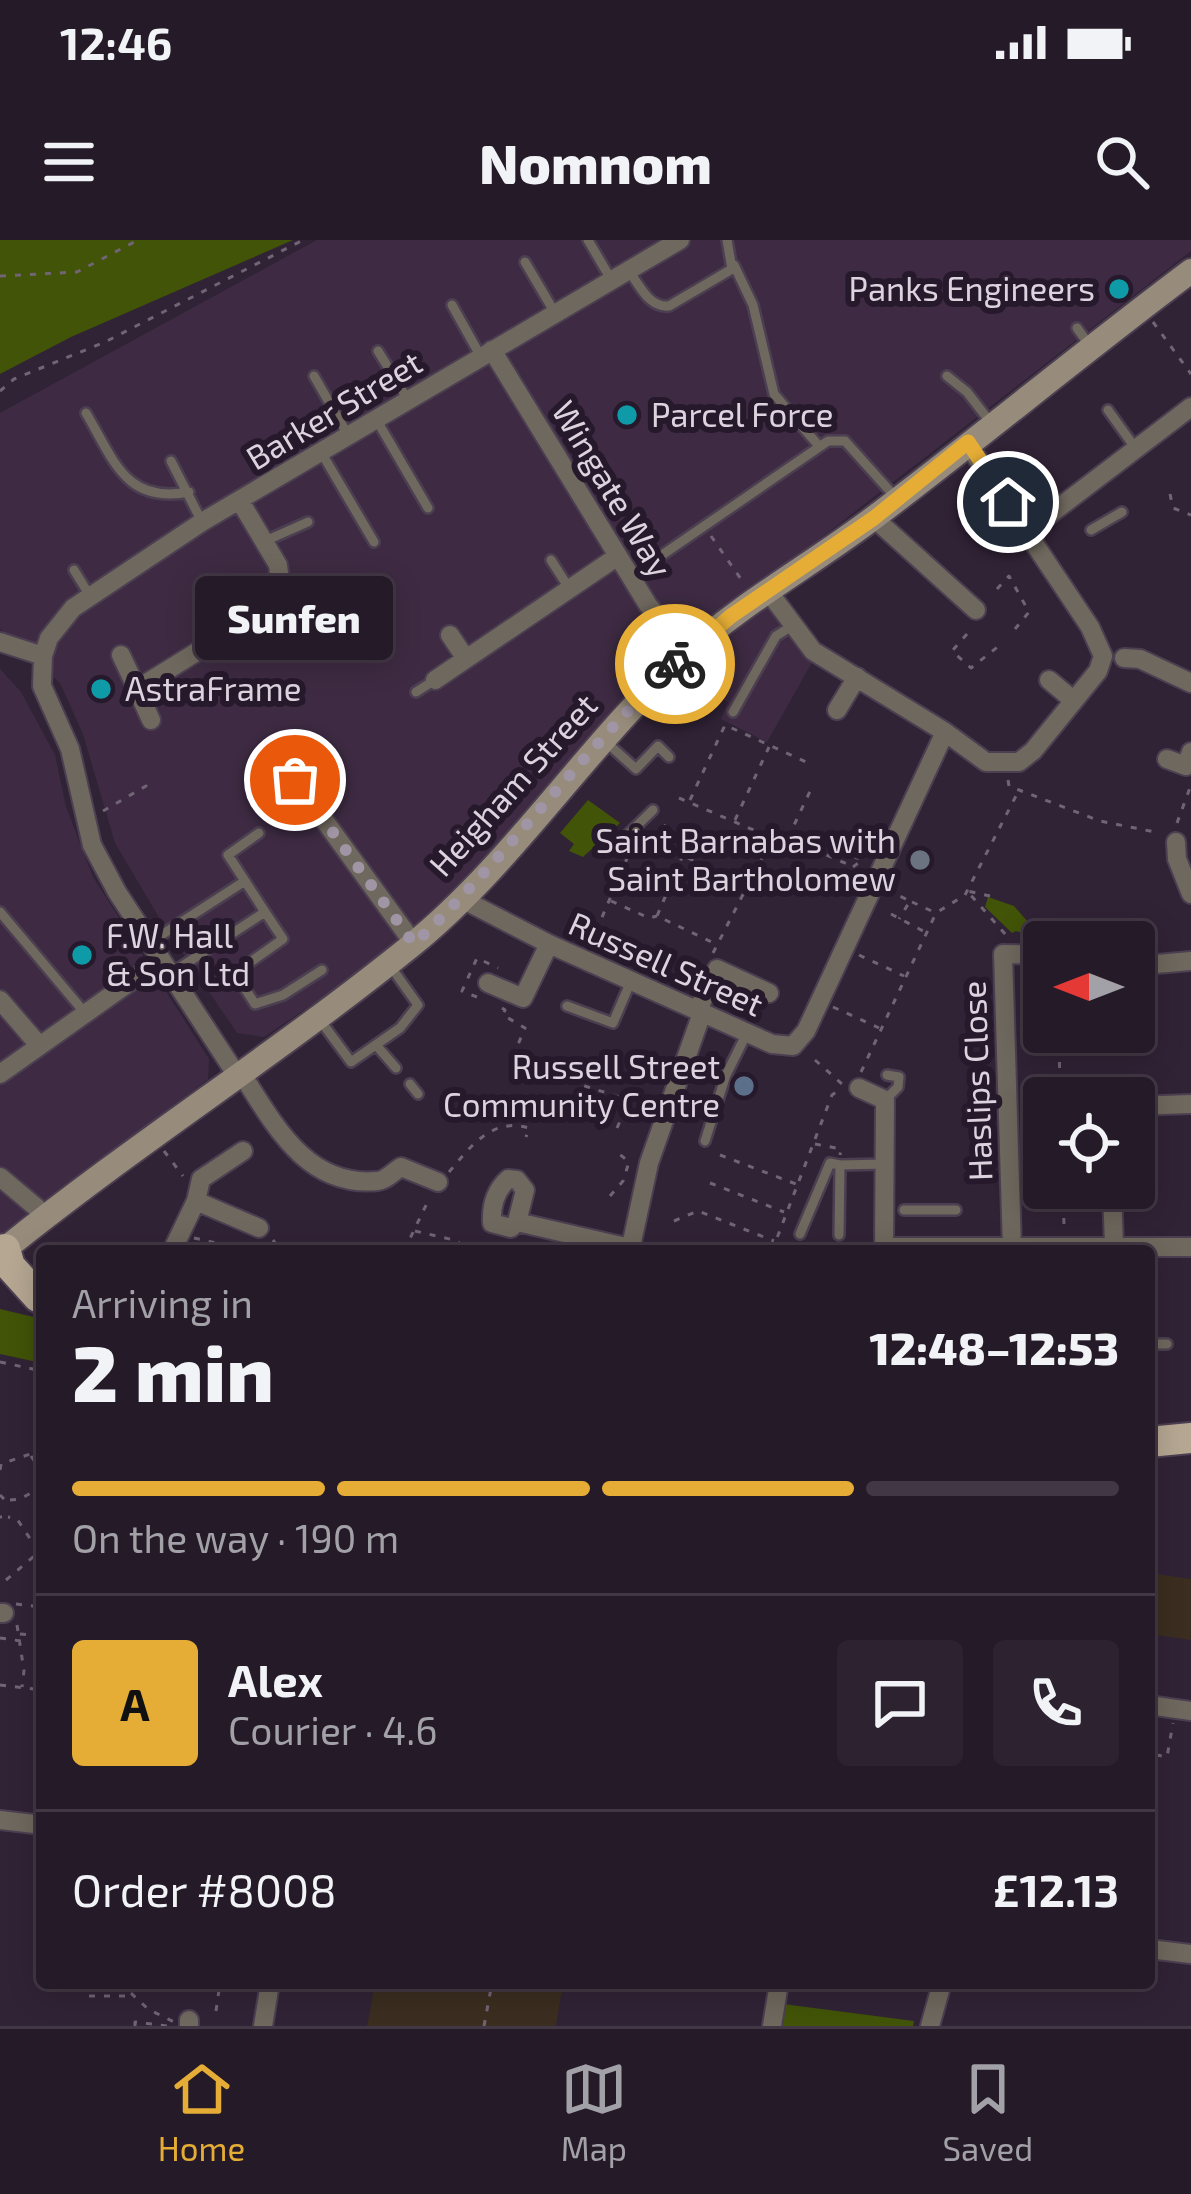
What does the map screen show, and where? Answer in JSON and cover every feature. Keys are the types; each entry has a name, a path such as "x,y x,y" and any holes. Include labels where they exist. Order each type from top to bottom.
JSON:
{"main road":[{"path":"2,1252 10,1266 36,1285"},
{"path":"0,1290 36,1289"},
{"path":"1155,1433 1191,1438"}],"street":[{"name":"Barker Street","path":"43,656 63,616 202,522 680,240"},
{"name":"Heigham Street","path":"2,1252 152,1134 414,944 462,898 602,738 688,652 897,500 991,423 1084,337 1144,308 1188,279"},
{"name":"Wingate Way","path":"487,353 648,605 688,652"},
{"path":"1028,531 1191,407"},
{"path":"762,596 813,651 945,732 986,763 1019,762 1098,671 1103,656 1090,627 968,442"},
{"path":"137,688 258,614 275,596 278,565 240,501"},
{"path":"874,518 949,597 976,610"},
{"path":"435,680 618,556"},
{"path":"450,635 466,659"},
{"path":"0,642 43,656 42,686 70,749 85,820 100,862 165,967 304,1162 343,1180 382,1181 401,1167 438,1182"},
{"path":"121,655 151,721"},
{"path":"1124,658 1140,659 1191,683"},
{"path":"837,710 857,677"},
{"path":"1049,680 1073,700"},
{"name":"Russell Street","path":"462,898 549,944 747,1033 772,1044 794,1046 806,1031 945,732"},
{"path":"295,780 414,944"},
{"path":"1174,839 1191,894"},
{"path":"488,983 523,998 549,944"},
{"name":"Haslips Close","path":"1012,1245 1003,954 1023,954"},
{"path":"1155,964 1191,961"},
{"path":"0,1074 85,1012 165,967"},
{"path":"631,1245 640,1196 717,968 769,992"},
{"path":"0,1000 38,1044"},
{"path":"854,1084 886,1100 884,1245"},
{"path":"1155,1105 1191,1104"},
{"path":"177,1242 201,1179 242,1150"},
{"path":"0,1178 37,1208"},
{"path":"196,1201 259,1228"},
{"path":"1113,1209 1114,1245"},
{"path":"517,1222 613,1245"},
{"path":"1155,1247 1191,1247"},
{"path":"0,1820 36,1824"},
{"path":"1155,1949 1191,1954"},
{"path":"263,2026 269,1989"},
{"path":"772,2026 778,1989"},
{"path":"930,2026 940,1989"}],"lane":[{"path":"588,240 621,276 665,308 734,265"},
{"path":"727,240 753,305 774,394 819,446"},
{"path":"525,262 555,313"},
{"path":"452,305 487,353"},
{"path":"378,351 408,400"},
{"path":"314,376 349,435"},
{"path":"947,376 967,392 991,423"},
{"path":"1108,410 1136,449"},
{"path":"86,413 134,487 166,496 189,492"},
{"path":"376,419 428,508"},
{"path":"630,577 836,438 845,441 897,500"},
{"path":"321,452 374,542"},
{"path":"171,461 202,522"},
{"path":"1091,530 1123,512"},
{"path":"265,542 308,522"},
{"path":"551,560 569,587"},
{"path":"74,570 90,596"},
{"path":"280,581 320,586 350,628"},
{"path":"733,712 776,636 792,626"},
{"path":"416,692 435,680"},
{"path":"602,738 636,769 658,746 670,758"},
{"path":"618,844 653,810"},
{"path":"259,833 228,855 284,939 236,973 255,1004 283,994 322,970"},
{"path":"149,943 245,881"},
{"path":"0,912 85,1012"},
{"path":"165,967 265,912"},
{"path":"317,1017 351,1062 400,1028 418,1004 388,963"},
{"path":"566,1006 613,1023 631,981"},
{"path":"705,1141 726,1075 747,1033"},
{"path":"376,1045 395,1068"},
{"path":"886,1100 898,1088 898,1078 887,1075"},
{"path":"800,1234 830,1162 840,1166 885,1164"},
{"path":"839,1235 840,1166"},
{"path":"904,1210 956,1210"},
{"path":"1155,1344 1167,1344"}],"path":[{"path":"0,276 77,272 138,240"},
{"path":"0,392 14,379 105,342 303,240"},
{"path":"1144,308 1191,374"},
{"path":"1170,494 1173,508 1191,515"},
{"path":"704,524 762,596"},
{"path":"997,590 1009,576 1029,611 1015,629"},
{"path":"350,628 367,651"},
{"path":"967,634 952,651 971,668 1000,645"},
{"path":"690,802 725,725 806,762"},
{"path":"734,822 770,746"},
{"path":"1003,765 1009,786 1018,790 1100,821 1174,839 1185,766"},
{"path":"85,820 146,787 153,792"},
{"path":"679,798 786,844 812,787"},
{"path":"814,1060 854,1084 936,913 967,891 1018,790"},
{"path":"657,844 669,817"},
{"path":"706,968 772,838"},
{"path":"788,838 850,866 862,860 855,857"},
{"path":"647,839 748,886"},
{"path":"595,965 600,954 597,929 635,841"},
{"path":"657,916 683,855"},
{"path":"874,884 936,913"},
{"path":"967,891 990,896"},
{"path":"967,891 1007,937"},
{"path":"899,919 908,898"},
{"path":"610,900 719,946"},
{"path":"891,914 926,932"},
{"path":"843,947 906,977"},
{"path":"818,1000 881,1028"},
{"path":"526,1072 540,1072 665,1118"},
{"path":"774,1245 832,1095"},
{"path":"617,1128 628,1103"},
{"path":"407,1245 438,1182 485,1133 516,1124 529,1128 526,1138"},
{"path":"152,1134 179,1173 201,1179"},
{"path":"610,1196 623,1181 629,1162 617,1152"},
{"path":"720,1155 797,1184"},
{"path":"710,1184 786,1213"},
{"path":"1063,1209 1064,1245"},
{"path":"674,1221 698,1211 776,1241"},
{"path":"413,1231 460,1245"},
{"path":"177,1242 217,1243"},
{"path":"0,1362 36,1370"},
{"path":"0,1470 1,1464 36,1453"},
{"path":"31,1456 36,1464"},
{"path":"5,1498 36,1489"},
{"path":"3,1517 17,1519 36,1546"},
{"path":"6,1580 36,1557"},
{"path":"22,1688 21,1637 10,1617 16,1604 36,1606"},
{"path":"0,1638 36,1636"},
{"path":"0,1685 36,1689"},
{"path":"1155,1764 1157,1755 1168,1757 1183,1710"},
{"path":"88,1989 87,1996 131,1997 188,2024"},
{"path":"125,1989 131,1997"},
{"path":"216,2011 219,1989"},
{"path":"484,2026 491,1989"},
{"path":"135,2026 135,2022 167,2026"}],"shaded area":[{"path":"317,240 1191,240 1191,251 759,586 815,657 767,742 721,719 728,702 659,666 614,707 484,863 391,951 264,1037 237,1033 160,919 115,843 83,734 60,683 0,629 0,413"},
{"path":"0,669 21,692 55,755 66,807 93,877 209,1059 208,1079 0,1236"},
{"path":"1155,1574 1191,1579 1191,1640 1155,1635"},
{"path":"374,1989 562,1989 556,2026 367,2026"}],"green space":[{"path":"0,240 293,240 71,337 0,374"},
{"path":"588,800 620,823 583,857 569,851 574,844 560,833"},
{"path":"988,897 1014,906 1027,921 1023,921 1023,933 1012,933 985,907"},
{"path":"0,1309 36,1318 36,1362 0,1354"},
{"path":"783,2004 914,2021 913,2026 780,2026"}],"way so far":[{"path":"295,780 414,944 505,852 602,738 675,664"}],"place":[{"name":"Panks Engineers","path":"1119,289"},
{"name":"Parcel Force","path":"627,415"},
{"name":"AstraFrame","path":"101,689"},
{"name":"Sunfen","path":"295,780"},
{"name":"Saint Barnabas with Saint Bartholomew","path":"920,860"},
{"name":"F.W. Hall & Son Ltd","path":"82,955"},
{"name":"Russell Street Community Centre","path":"744,1086"}],"route":[{"path":"675,664 731,616 874,518 968,442 1008,502"}]}
